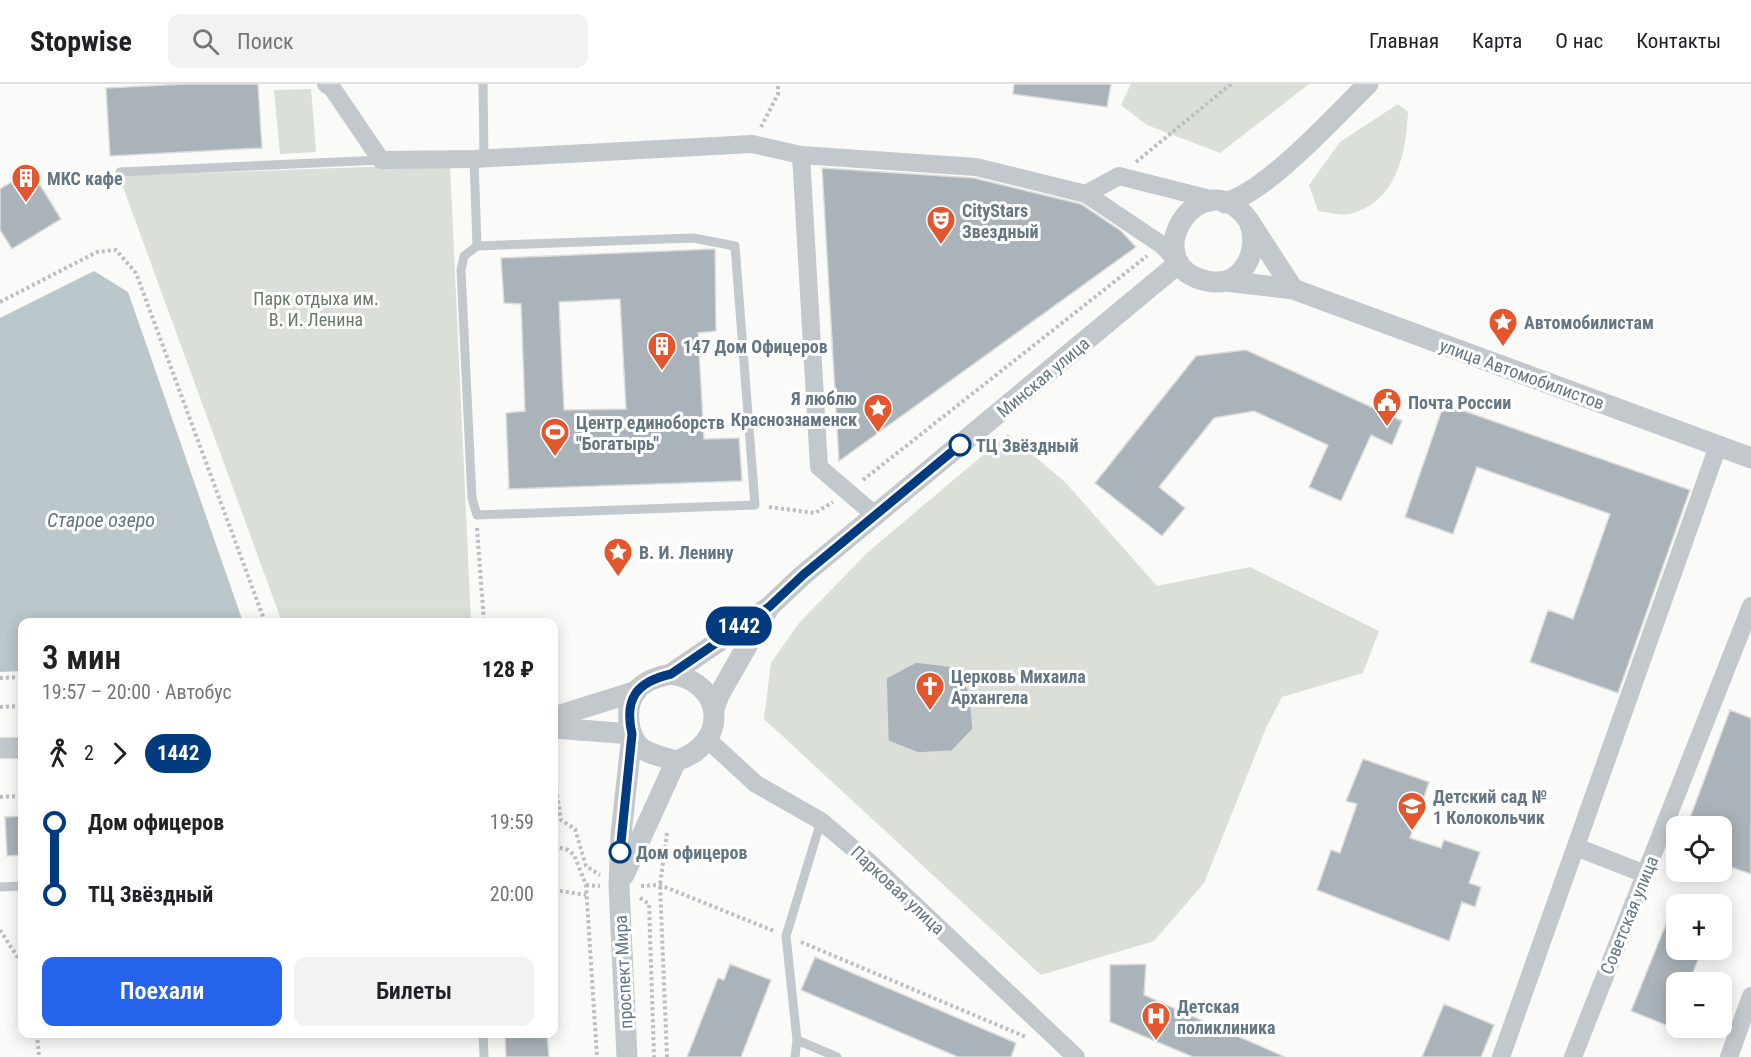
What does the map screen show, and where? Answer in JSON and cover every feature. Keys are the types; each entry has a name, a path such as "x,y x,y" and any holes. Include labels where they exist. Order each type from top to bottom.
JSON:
{"street":[{"path":"326,84 332,88 381,160 479,158 752,144 801,155 976,167 1086,194 1162,245 1199,280 1212,282 1225,281 1234,277 1249,262 1254,241 1247,218 1274,173"},
{"path":"1179,263 1174,238 1184,214 1195,206 1223,202 1242,196 1274,173 1368,84"},
{"path":"801,155 819,467 850,491 876,516"},
{"path":"1086,194 1119,176 1223,202 1247,218 1293,289"},
{"name":"Минская улица","path":"671,674 769,607 1179,263"},
{"name":"улица Автомобилистов","path":"1225,281 1293,289 1751,458"},
{"path":"1501,1057 1718,446"},
{"name":"Советская улица","path":"1572,1057 1751,606"},
{"name":"Минская улица","path":"714,709 719,695 769,607"},
{"path":"671,674 694,680 705,690 714,709 712,731 701,748 676,761 644,750 632,734 628,718 630,704 637,691 652,678 671,674"},
{"path":"558,716 637,691"},
{"path":"558,728 632,734"},
{"name":"проспект Мира","path":"627,1057 619,886 621,835 632,734"},
{"name":"Парковая улица","path":"707,739 756,784 821,821 868,861 1076,1057"},
{"path":"0,748 18,748"},
{"name":"проспект Мира","path":"619,886 676,761"},
{"path":"1576,847 1645,874"},
{"path":"1729,1057 1751,996"}],"lane":[{"path":"477,246 483,84"},
{"path":"120,172 381,160"},
{"path":"693,238 735,246 755,505 477,515 472,498 461,270 464,256 477,246 693,238"},
{"path":"795,1057 797,1040 786,936 821,821"},
{"path":"0,887 18,886"},
{"path":"483,1038 484,1057"},
{"path":"797,1040 837,1057"}],"path":[{"path":"752,144 778,94 778,84"},
{"path":"1119,176 1231,84"},
{"path":"755,505 815,513 850,491 1162,245"},
{"path":"0,302 97,252 116,250 136,273 264,618"},
{"path":"477,515 484,618"},
{"path":"0,678 18,677"},
{"path":"0,707 18,706"},
{"path":"0,797 18,796"},
{"path":"667,829 660,885 667,1057"},
{"path":"558,847 568,850 574,855 586,885 597,1057"},
{"path":"586,885 660,885 1038,1042 1049,1033"},
{"path":"558,891 586,895"},
{"path":"0,930 18,958"},
{"path":"37,1038 39,1057"}],"green space":[{"path":"1131,84 1309,84 1220,153 1147,125 1121,105"},
{"path":"311,89 316,152 280,154 274,90"},
{"path":"1398,104 1408,112 1407,128 1401,159 1388,187 1379,199 1366,208 1350,214 1318,211 1309,185 1340,142"},
{"name":"Парк отдыха им. В. И. Ленина","path":"450,164 471,618 281,618 119,176"},
{"path":"1008,434 1065,482 1157,586 1250,567 1379,631 1363,673 1282,697 1266,728 1204,883 1154,941 1041,975 764,719 771,663 799,623 868,552"}],"water":[{"name":"Старое озеро","path":"94,271 128,292 242,618 18,618 18,671 0,672 0,318"}],"building":[{"path":"185,84 258,84 262,148 110,156 106,88"},
{"path":"1014,84 1111,84 1107,107 1013,94"},
{"path":"822,168 974,178 1081,204 1121,231 1136,247 839,461"},
{"name":"МКС кафе","path":"31,170 61,219 12,249 0,230 0,189"},
{"name":"147 Дом Офицеров","path":"715,249 716,331 698,333 704,439 739,438 742,481 509,489 506,413 525,411 521,304 504,303 501,258","holes":["620,299 626,409 564,410 559,302"]},
{"path":"1246,350 1402,421 1392,445 1371,435 1341,501 1309,487 1328,445 1254,411 1214,418 1159,487 1185,508 1162,536 1095,483 1196,356"},
{"path":"1444,404 1690,490 1618,693 1530,662 1548,610 1573,619 1610,514 1477,467 1453,534 1405,517"},
{"name":"Церковь Михаила Архангела","path":"916,662 956,667 970,693 973,729 952,751 918,753 888,741 886,678"},
{"path":"1730,710 1751,718 1751,874 1732,867 1732,816 1691,816"},
{"path":"1363,759 1429,782 1410,838 1441,848 1444,840 1480,852 1469,883 1481,887 1475,907 1462,902 1449,941 1317,890 1331,850 1340,853 1357,804 1346,801"},
{"path":"18,816 18,855 7,856 5,817"},
{"path":"1666,924 1666,960 1698,960 1693,972 1666,972 1666,1025 1631,1011"},
{"path":"815,957 1016,1043 1011,1057 958,1057 801,990"},
{"path":"730,964 771,980 741,1057 687,1057 718,978 724,980"},
{"path":"1146,964 1144,995 1285,1057 1193,1057 1110,1022 1110,965"},
{"path":"1444,1004 1494,1025 1481,1057 1422,1057"},
{"path":"505,1038 547,1038 549,1057 506,1057"}],"bus line":[{"name":"1442","path":"620,852 632,734 628,718 630,704 637,691 652,678 671,674 718,639 769,607 803,575 960,445"}],"place":[{"name":"МКС кафе","path":"26,204"},
{"name":"CityStars Звездный","path":"941,246"},
{"name":"Автомобилистам","path":"1503,348"},
{"name":"147 Дом Офицеров","path":"662,372"},
{"name":"Почта России","path":"1387,428"},
{"name":"Я люблю Краснознаменск","path":"878,434"},
{"name":"ТЦ Звёздный","path":"960,445"},
{"name":"Центр единоборств \"Богатырь\"","path":"555,458"},
{"name":"В. И. Ленину","path":"618,578"},
{"name":"Церковь Михаила Архангела","path":"930,712"},
{"name":"Детский сад № 1 Колокольчик","path":"1412,832"},
{"name":"Дом офицеров","path":"620,852"},
{"name":"Детская поликлиника","path":"1156,1042"}]}
